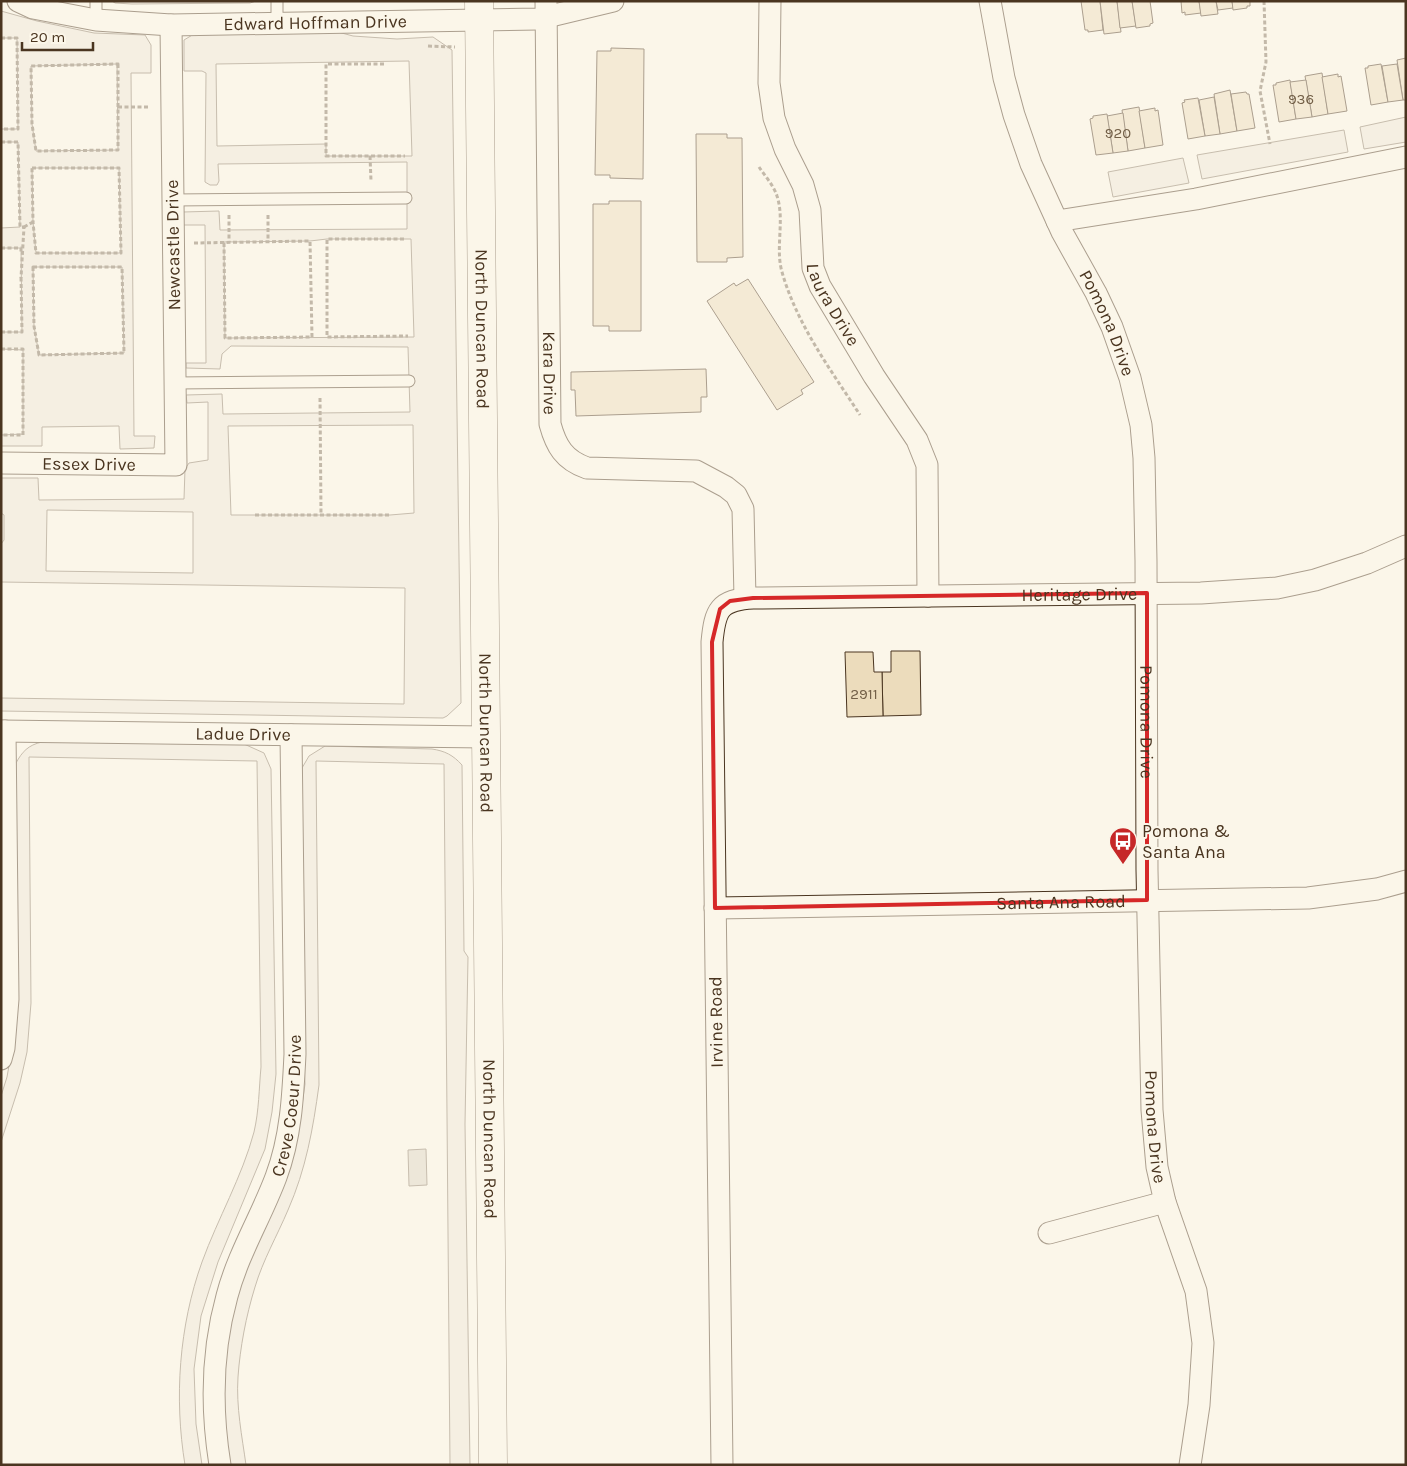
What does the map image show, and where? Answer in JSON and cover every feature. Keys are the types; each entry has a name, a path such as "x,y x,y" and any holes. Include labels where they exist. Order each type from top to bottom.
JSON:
{"main road":[{"name":"North Duncan Road","path":"479,10 493,1465"}],"street":[{"name":"Edward Hoffman Drive","path":"18,1 33,8 96,11 171,25 277,23 479,10 538,19 546,9 613,1"},
{"name":"Laura Drive","path":"770,1 769,83 774,118 785,149 803,185 810,210 813,268 820,286 874,376 917,440 927,465 928,596"},
{"name":"Pomona Drive","path":"990,1 1002,67 1014,115 1031,164 1057,221 1112,327 1130,378 1141,425 1144,458 1147,593 1147,900 1152,1110 1156,1162 1165,1202 1196,1291 1203,1343 1199,1405 1190,1465"},
{"name":"Kara Drive","path":"546,9 550,424 554,438 562,452 576,464 587,468 696,471 726,487 736,496 743,508 745,598"},
{"name":"Newcastle Drive","path":"171,25 176,465"},
{"path":"1057,221 1196,199 1406,157"},
{"name":"Essex Drive","path":"1,463 176,465"},
{"name":"Heritage Drive","path":"745,598 1202,593 1277,588 1315,580 1367,564 1406,546"},
{"name":"Irvine Road","path":"722,1465 712,652 716,616 724,605 730,601 745,598"},
{"path":"1,1059 4,1048 8,999 3,731"},
{"name":"Ladue Drive","path":"3,731 486,737"},
{"name":"Creve Coeur Drive","path":"220,1465 216,1442 214,1383 218,1340 227,1296 236,1268 276,1176 288,1136 293,1099 295,1054 291,735"},
{"name":"Santa Ana Road","path":"715,908 1308,898 1377,889 1406,881"},
{"path":"1049,1234 1165,1202"}],"lane":[{"path":"277,1 277,23"},
{"path":"172,200 406,198"},
{"path":"175,383 409,381"}],"path":[{"path":"1264,1 1266,62 1260,91 1270,144"},
{"path":"1,38 17,38 18,120 18,129 1,129"},
{"path":"118,64 118,107 118,150 36,151 32,124 31,66 118,64"},
{"path":"384,64 326,64 326,156 405,156"},
{"path":"118,107 172,107"},
{"path":"1,142 18,142 20,227 24,227"},
{"path":"370,156 371,198"},
{"path":"32,168 119,168 121,253 36,253 32,222 32,168"},
{"path":"229,199 229,242"},
{"path":"268,199 268,242"},
{"path":"24,227 32,222"},
{"path":"21,278 24,227"},
{"path":"404,239 327,239 327,337 408,336"},
{"path":"173,244 224,242 310,241 312,337 225,338 224,242"},
{"path":"1,248 21,248 22,332 1,332"},
{"path":"33,267 122,267 124,353 39,355 34,326 33,267"},
{"path":"1,349 22,349 22,435 1,435"},
{"path":"320,382 321,515"},
{"path":"255,515 390,515"}],"highlighted area":[{"path":"1147,593 1147,900 715,908 712,642 720,609 730,601 753,598"}],"shaded area":[{"path":"112,1 256,1 250,3 132,4 115,3"},
{"path":"1,11 94,33 145,35 151,45 151,73 131,73 134,436 155,436 154,448 120,449 119,426 42,427 42,446 1,446 1,435 23,434 23,350 1,349 1,332 22,332 21,248 1,248 1,228 20,227 18,142 1,142 1,129 18,129 17,38 1,38","holes":["117,64 118,150 36,151 32,124 31,66","32,168 119,168 121,253 36,253 33,222","33,267 122,267 124,353 39,355 34,326"]},
{"path":"338,32 353,36 397,39 433,37 452,50 461,703 443,718 1,711 1,698 404,704 405,588 1,582 1,544 4,540 4,515 1,513 1,478 38,478 39,500 184,499 185,469 189,463 208,460 208,402 187,403 186,395 222,394 223,414 410,412 408,347 231,346 222,354 220,369 186,368 186,363 206,363 205,225 183,225 183,212 219,211 220,230 407,229 407,162 218,164 219,181 217,185 210,185 205,182 206,73 202,71 184,71 184,40 194,34","holes":["409,61 412,156 326,156 326,144 217,146 216,64","327,239 411,239 414,337 225,338 224,242 310,241","413,425 414,513 390,515 231,515 228,426","47,510 193,512 193,573 46,571"]},
{"path":"1406,117 1406,142 1364,149 1360,127"},
{"path":"1344,130 1348,152 1202,179 1197,155"},
{"path":"1183,158 1189,183 1113,197 1108,172"},
{"path":"42,742 244,744 264,753 271,769 276,1074 272,1112 265,1149 218,1262 201,1316 194,1369 196,1424 202,1465 185,1465 180,1414 181,1362 188,1311 194,1286 208,1246 249,1149 257,1116 261,1067 257,761 29,757 31,1003 27,1052 20,1083 1,1142 1,1096 7,1077 14,1037 16,763 26,750"},
{"path":"325,746 432,749 448,754 462,765 464,951 468,957 465,1124 470,1465 450,1465 444,764 316,761 319,1085 311,1133 300,1179 262,1267 244,1332 238,1377 238,1399 246,1465 229,1465 222,1387 232,1305 299,1127 305,1084 302,1011 302,768 309,756"},
{"path":"426,1149 427,1185 409,1186 408,1150"}],"building":[{"path":"1081,1 1100,1 1103,30 1088,32 1088,30 1085,30"},
{"path":"1100,1 1117,1 1121,32 1104,34"},
{"path":"1117,1 1132,1 1136,26 1120,28"},
{"path":"1132,1 1150,1 1153,23 1150,26 1136,28"},
{"path":"1181,1 1199,1 1201,13 1185,15 1185,12 1182,13"},
{"path":"1199,1 1216,1 1218,14 1201,16"},
{"path":"1216,1 1232,1 1233,8 1218,10"},
{"path":"1232,1 1250,1 1250,6 1233,10"},
{"path":"611,48 644,49 643,179 610,178 610,175 595,175 597,51 611,51"},
{"path":"1406,58 1406,100 1403,100 1397,60"},
{"path":"1381,64 1388,102 1371,105 1365,68"},
{"path":"1397,64 1403,100 1388,102 1382,66"},
{"path":"1322,73 1328,114 1312,117 1305,76"},
{"path":"1338,74 1338,77 1341,76 1347,111 1328,114 1322,77"},
{"path":"1290,80 1296,119 1279,122 1273,85"},
{"path":"1306,80 1312,117 1296,119 1290,82"},
{"path":"1230,90 1237,131 1220,134 1214,94"},
{"path":"1246,92 1249,94 1255,128 1237,131 1231,94"},
{"path":"1214,97 1220,134 1205,136 1199,100"},
{"path":"1198,98 1205,136 1188,139 1182,103 1185,102 1184,100"},
{"path":"1139,107 1145,148 1128,151 1122,110"},
{"path":"1155,108 1155,111 1158,110 1163,145 1145,148 1139,111"},
{"path":"1123,113 1128,151 1113,153 1107,116"},
{"path":"1107,114 1113,153 1096,155 1090,119 1093,116"},
{"path":"696,134 727,134 727,138 742,138 743,257 727,258 727,262 697,262"},
{"path":"609,201 641,201 641,331 609,331 609,326 593,326 593,204 609,204"},
{"path":"748,279 814,382 801,390 803,394 777,410 707,301 734,283 736,286"},
{"path":"706,369 707,397 701,397 701,412 576,416 575,390 571,390 571,372"},
{"path":"891,651 920,651 921,715 883,716 882,672 891,672"},
{"path":"845,652 873,652 874,672 882,672 883,716 847,717"}],"place":[{"name":"Pomona & Santa Ana","path":"1123,865"}]}
